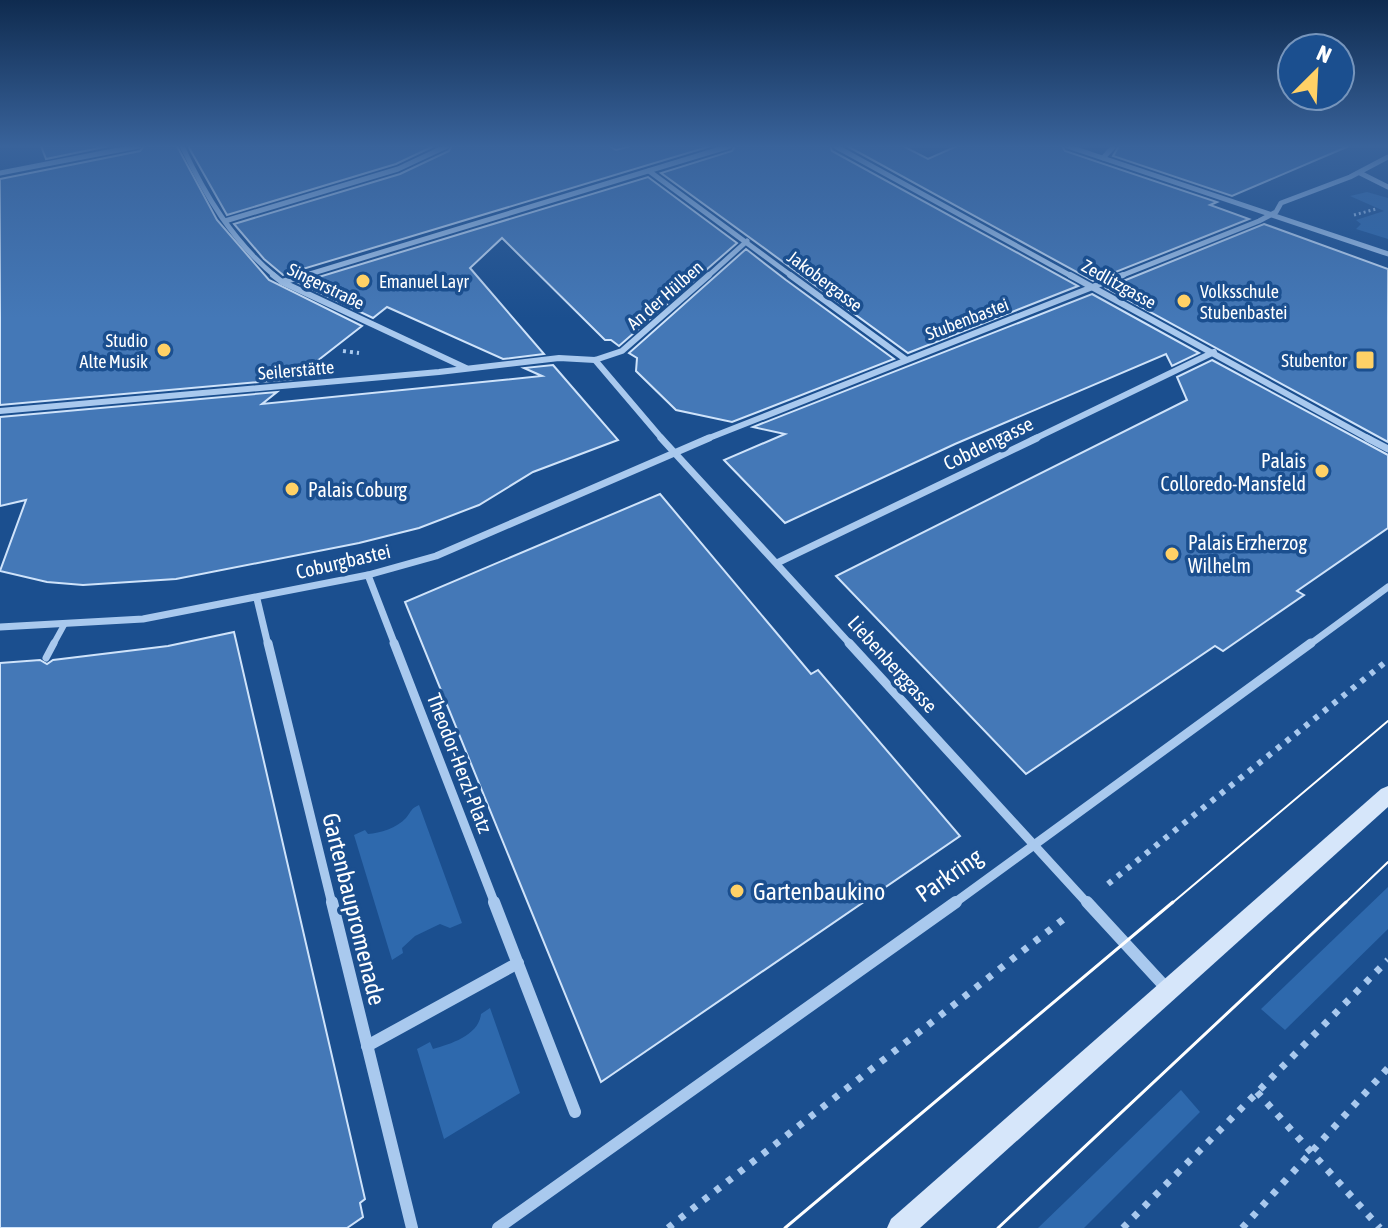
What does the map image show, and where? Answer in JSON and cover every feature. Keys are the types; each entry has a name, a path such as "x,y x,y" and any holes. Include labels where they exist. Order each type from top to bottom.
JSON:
{"main road":[{"path":"900,1228 1388,795"}],"street":[{"name":"Singerstraße","path":"213,203 257,263 282,282 466,369"},
{"path":"225,221 284,203"},
{"path":"282,282 542,203"},
{"name":"Jakobergasse","path":"694,203 905,359"},
{"name":"Zedlitzgasse","path":"941,203 1388,449"},
{"path":"1240,203 1388,254"},
{"name":"Stubenbastei","path":"673,452 1272,214 1281,203"},
{"name":"An der Hülben","path":"595,360 622,351 747,241"},
{"name":"Cobdengasse","path":"777,563 1214,352"},
{"name":"Seilerstätte","path":"0,411 559,358 595,360"},
{"name":"Liebenberggasse","path":"595,360 673,452 1168,990"},
{"name":"Coburgbastei","path":"0,627 143,619 368,575 436,556 673,452"},
{"name":"Theodor-Herzl-Platz","path":"368,575 575,1112"},
{"name":"Parkring","path":"498,1228 1034,846 1388,587"},
{"name":"Gartenbaupromenade","path":"257,599 412,1228"},
{"path":"367,1046 518,963"}],"lane":[{"path":"46,658 64,625"}],"path":[{"path":"1359,216 1373,211"},
{"path":"1119,876 1388,660"},
{"path":"668,1228 1048,931"},
{"path":"1123,1228 1388,960"},
{"path":"1242,1228 1388,1068"},
{"path":"1257,1092 1380,1228"}],"shaded area":[{"path":"1367,203 1388,203 1388,239 1356,229 1361,224 1356,220 1384,211"},
{"path":"419,805 462,923 450,928 440,924 415,936 402,948 403,953 392,960 354,835 365,830 368,834 393,827"},
{"path":"1388,887 1388,929 1285,1030 1261,1009"},
{"path":"490,1008 520,1093 444,1139 417,1049 430,1042 433,1049 463,1038 475,1028 481,1014"},
{"path":"1181,1090 1200,1112 1084,1228 1038,1228"}],"building":[{"path":"0,203 208,203 217,220 269,280 362,326 294,379 0,405"},
{"path":"220,203 266,203 227,215"},
{"path":"303,203 521,203 283,275 264,259 234,224"},
{"path":"561,203 683,203 737,243 619,346 605,340 502,238 470,268 544,354 503,359 387,307 373,318 299,283"},
{"path":"703,203 927,203 1078,286 908,353"},
{"path":"951,203 1214,203 1210,205 1249,219 1093,281"},
{"path":"1264,224 1388,269 1388,442 1106,288"},
{"path":"746,249 894,359 732,422 676,410 636,371 637,358 629,353"},
{"path":"1092,294 1199,353 1172,366 1166,354 955,444 785,523 724,460 785,434 753,427"},
{"path":"1212,360 1388,455 1388,528 1297,591 1304,595 1223,651 1215,646 1026,774 836,576 1187,400 1177,377"},
{"name":"Palais Coburg","path":"553,365 618,440 533,472 479,505 419,528 176,579 83,585 47,582 0,571 26,500 0,506 0,417 277,392 262,404 542,376 524,368"},
{"path":"660,494 811,674 818,670 960,836 601,1082 405,602"},
{"path":"234,632 365,1199 360,1203 363,1217 347,1228 0,1228 0,663 40,660 47,664 53,660 168,646"}],"tram line":[{"path":"1171,904 1388,721"},
{"path":"1344,904 1388,862"},
{"path":"785,1228 1173,902"},
{"path":"998,1228 1346,902"}],"place":[{"name":"Emanuel Layr","path":"363,281"},
{"name":"Volksschule Stubenbastei","path":"1184,301"},
{"name":"Studio Alte Musik","path":"164,350"},
{"name":"Stubentor","path":"1365,360"},
{"name":"Palais Colloredo-Mansfeld","path":"1322,471"},
{"name":"Palais Coburg","path":"292,489"},
{"name":"Palais Erzherzog Wilhelm","path":"1172,554"},
{"name":"Gartenbaukino","path":"737,891"}]}
